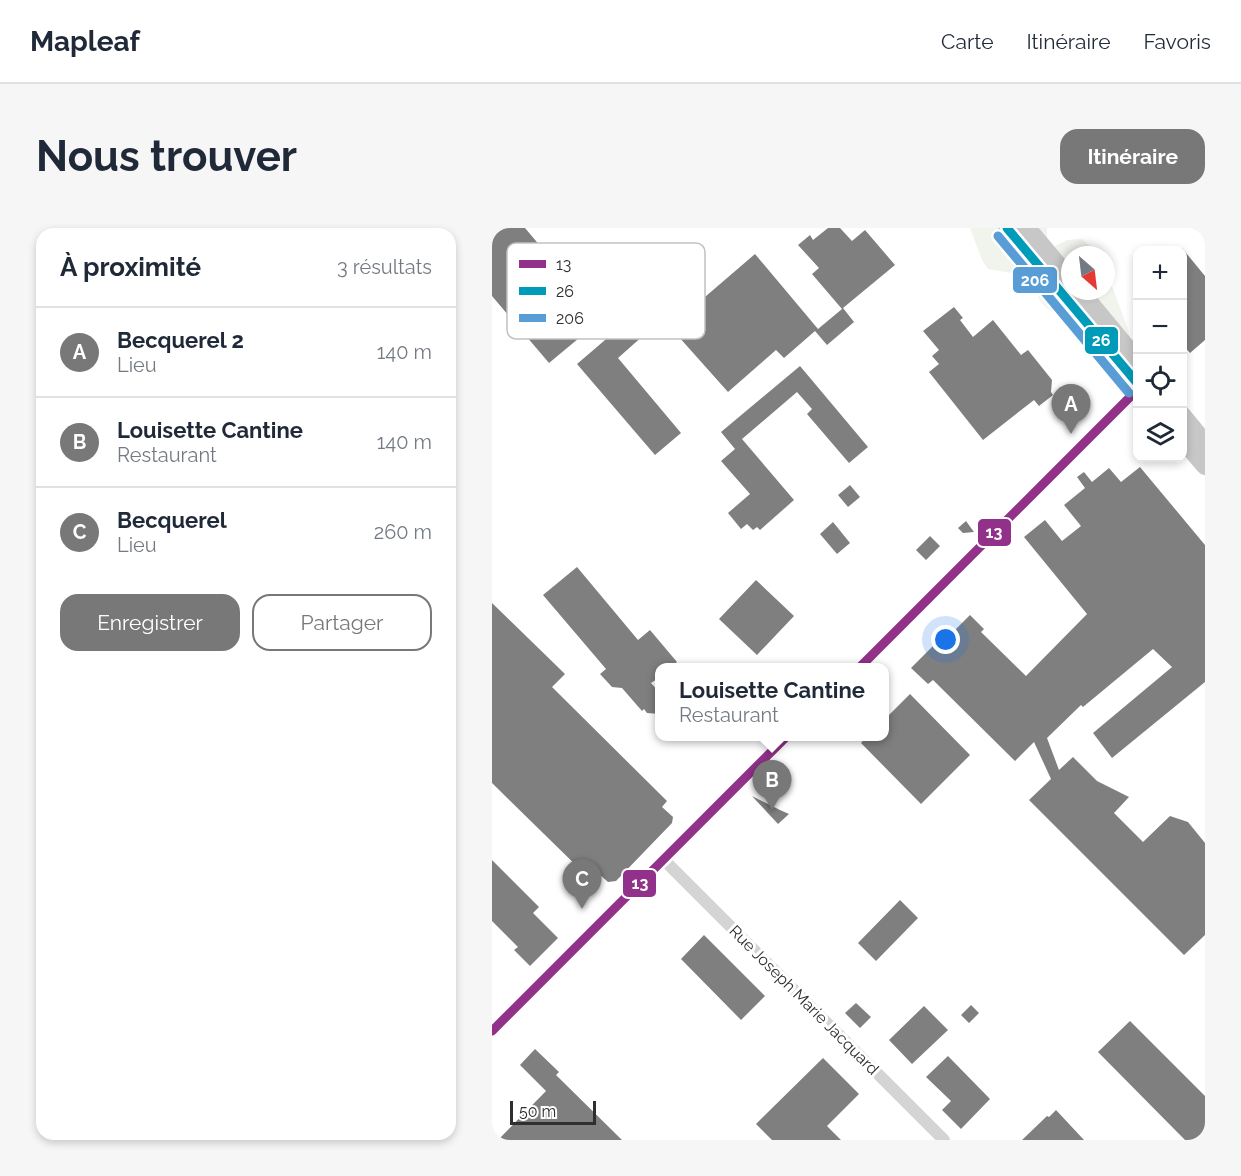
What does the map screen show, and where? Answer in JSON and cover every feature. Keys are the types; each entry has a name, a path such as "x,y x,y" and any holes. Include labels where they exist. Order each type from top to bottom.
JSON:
{"main road":[{"path":"1007,228 1061,272"},
{"path":"1027,228 1041,256 1133,390"},
{"path":"1087,300 1133,356"},
{"path":"1187,421 1205,442"},
{"path":"1187,445 1205,466"}],"street":[{"path":"863,663 1133,392"},
{"path":"492,1031 783,741"},
{"name":"Rue Joseph Marie Jacquard","path":"664,860 944,1140"}],"shaded area":[{"path":"970,228 1007,228 1035,261 1012,273 988,269 982,260"},
{"path":"1027,228 1047,228 1047,250 1067,240 1082,239 1090,246 1061,246 1061,268"},
{"path":"1035,261 1061,292 1061,300 1068,300 1092,329 1060,317 1046,307 1040,301 1035,287"},
{"path":"1115,294 1128,329 1133,355 1088,300 1115,300"}],"building":[{"path":"492,228 525,228 538,243 507,243 507,314 492,296"},
{"path":"828,228 840,228 852,241 865,230 895,265 843,308 854,322 827,345 815,331 784,358 776,350 728,392 681,339 705,339 705,297 755,254 818,329 842,309 812,274 819,268 798,245 810,235 813,240"},
{"path":"1187,254 1205,276 1205,340 1190,353 1187,350"},
{"path":"954,307 963,318 960,320 973,337 993,320 1021,355 1028,350 1052,380 1053,395 1039,406 1034,400 983,440 929,372 939,364 932,356 939,350 923,331"},
{"path":"529,339 578,339 549,363"},
{"path":"606,339 639,339 618,358 681,433 655,455 577,364"},
{"path":"800,366 868,447 849,463 807,414 812,409 797,392 742,439 794,500 760,530 757,527 753,530 747,524 741,529 728,513 750,494 721,461 735,449 721,432"},
{"path":"1140,467 1205,545 1205,682 1112,758 1093,733 1172,667 1153,649 1083,707 1081,705 1047,738 1059,770 1073,757 1097,781 1129,797 1114,813 1143,842 1170,816 1188,822 1205,843 1205,935 1184,955 1029,800 1051,779 1034,742 1015,761 933,680 928,684 911,668 943,636 946,639 970,615 984,629 981,632 1026,676 1087,614 1024,537 1045,520 1062,541 1081,526 1064,505 1085,488 1077,477 1084,472 1092,482 1109,468 1121,482"},
{"path":"850,485 860,497 848,507 838,495"},
{"path":"966,521 974,532 963,533 958,528"},
{"path":"833,522 850,543 837,554 820,534"},
{"path":"930,536 940,546 926,560 916,550"},
{"path":"577,567 638,640 650,630 677,662 655,663 655,680 651,683 655,687 655,714 647,713 644,709 642,711 622,688 612,687 600,674 606,669 543,595"},
{"path":"756,580 794,616 757,655 719,619"},
{"path":"492,603 565,674 552,687 667,801 662,807 673,817 672,823 616,881 608,882 598,873 591,880 492,783"},
{"path":"910,694 970,755 921,804 861,743 863,741 889,741 889,715"},
{"path":"776,775 785,783 775,793 767,786"},
{"path":"752,796 780,810 789,814 778,824"},
{"path":"492,860 539,907 533,913 558,938 530,966 514,950 518,947 492,921"},
{"path":"900,900 918,918 876,961 858,943"},
{"path":"704,935 765,996 741,1020 681,959"},
{"path":"856,1003 871,1017 860,1028 845,1013"},
{"path":"971,1005 979,1013 969,1023 961,1015"},
{"path":"924,1006 948,1030 912,1064 889,1040"},
{"path":"1130,1021 1205,1096 1205,1140 1185,1140 1098,1052"},
{"path":"535,1049 559,1072 556,1075 622,1140 498,1140 546,1091 520,1065"},
{"path":"948,1056 990,1099 961,1129 942,1110 951,1101 926,1077"},
{"path":"823,1058 859,1094 827,1126 841,1140 772,1140 756,1124"},
{"path":"1056,1110 1084,1140 1022,1140 1047,1116 1049,1117"}],"transit line":[{"name":"26","path":"1007,228 1133,378"},
{"name":"206","path":"998,236 1129,393"},
{"name":"13","path":"864,663 1130,397"},
{"name":"13","path":"492,1031 782,741"}],"place":[{"name":"Becquerel 2","path":"1071,434"},
{"name":"Louisette Cantine","path":"772,810"},
{"name":"Becquerel","path":"582,909"}]}
